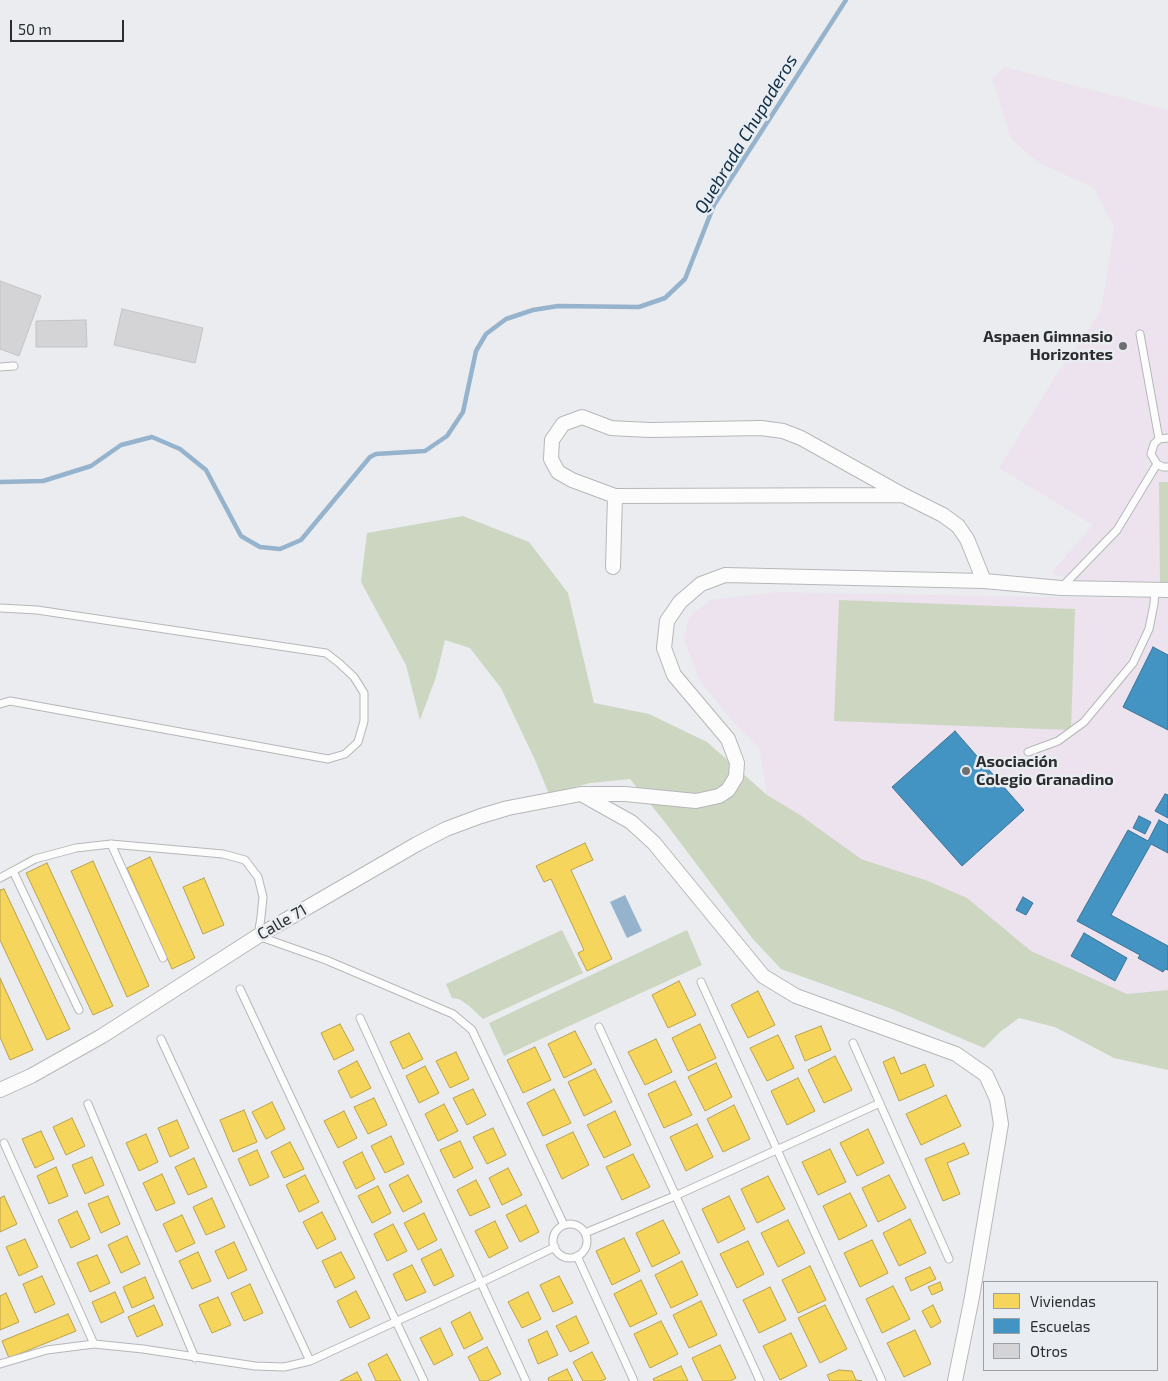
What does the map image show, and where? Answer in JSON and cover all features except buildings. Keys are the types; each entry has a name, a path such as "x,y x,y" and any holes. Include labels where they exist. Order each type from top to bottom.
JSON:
{"street":[{"path":"903,495 615,496 572,480 558,472 551,459 552,440 563,424 582,417 611,428 651,430 761,428 783,431 801,438 943,515 958,526 967,539 984,581"},
{"path":"613,567 615,496"},
{"name":"Calle 71","path":"0,1090 31,1076 102,1036 258,936 446,829 508,808 581,794 625,794 696,801 719,796 728,790 736,777 737,763 728,739 674,674 664,648 667,621 680,602 701,584 725,575 984,581 1061,588 1161,590"},
{"path":"581,794 631,822 654,843 763,976 796,996 956,1054 986,1074 997,1099 1001,1124 972,1297 955,1381"}],"lane":[{"path":"1140,334 1159,439"},
{"path":"0,367 14,366"},
{"path":"1168,438 1159,439 1154,444 1151,454 1157,464 1163,467 1168,466"},
{"path":"1061,588 1117,530 1157,464"},
{"path":"1028,752 1058,741 1084,722 1133,663 1149,629 1154,604 1161,590"},
{"path":"0,608 37,610 326,654 354,677 364,693 364,721 358,742 345,754 328,758 10,701 0,704"},
{"path":"111,844 163,958"},
{"path":"0,878 35,859 76,848 111,844 223,854 245,860 258,877 263,897 258,936 326,960 453,1014 472,1030 564,1225"},
{"path":"13,871 79,1010"},
{"path":"701,982 882,1381"},
{"path":"240,990 424,1381"},
{"path":"360,1018 526,1381"},
{"path":"599,1027 760,1381"},
{"path":"160,1039 310,1360"},
{"path":"853,1043 949,1259"},
{"path":"585,1233 675,1196 880,1103"},
{"path":"88,1104 195,1358"},
{"path":"4,1143 94,1344"},
{"path":"574,1224 585,1233 586,1246 577,1256 569,1258 557,1251 554,1237 559,1228 564,1225 574,1224"},
{"path":"0,1364 47,1350 94,1344 143,1349 255,1366 284,1367 310,1360 555,1247"},
{"path":"577,1256 634,1381"}],"shaded area":[{"name":"Aspaen Gimnasio Horizontes","path":"1005,67 1168,110 1168,585 1084,584 1051,573 1093,525 999,468 1053,380 1101,311 1114,228 1094,188 1039,163 1011,139 992,78"},
{"name":"Asociación Colegio Granadino","path":"777,592 1168,598 1168,990 1127,994 1053,978 904,891 767,795 759,748 733,722 700,681 684,640 689,617 710,600"}],"green space":[{"path":"1159,482 1168,482 1168,582 1160,582"},
{"path":"463,516 529,542 568,593 594,703 649,714 707,742 767,795 800,815 861,859 928,881 967,898 1031,951 1127,994 1168,990 1168,1070 1114,1058 1055,1027 1019,1018 1000,1032 984,1048 892,1009 781,969 752,938 630,779 590,783 549,794 501,688 470,648 445,640 436,677 420,720 406,665 361,582 367,533"},
{"path":"839,600 1075,609 1071,730 834,721"},
{"path":"562,930 583,973 483,1019 468,1005 459,999 452,998 446,984"},
{"path":"687,930 702,965 504,1056 489,1023"}],"water":[{"path":"625,895 642,931 627,938 610,902"}],"waterway":[{"name":"Quebrada Chupaderos","path":"0,482 43,481 91,466 121,445 152,437 180,449 206,470 241,536 260,547 280,549 301,540 370,457 376,454 425,451 447,436 463,412 476,351 486,334 506,319 533,310 558,306 639,307 665,298 685,279 714,205 846,0"}],"place":[{"name":"Aspaen Gimnasio Horizontes","path":"1123,346"},
{"name":"Asociación Colegio Granadino","path":"966,771"}]}
